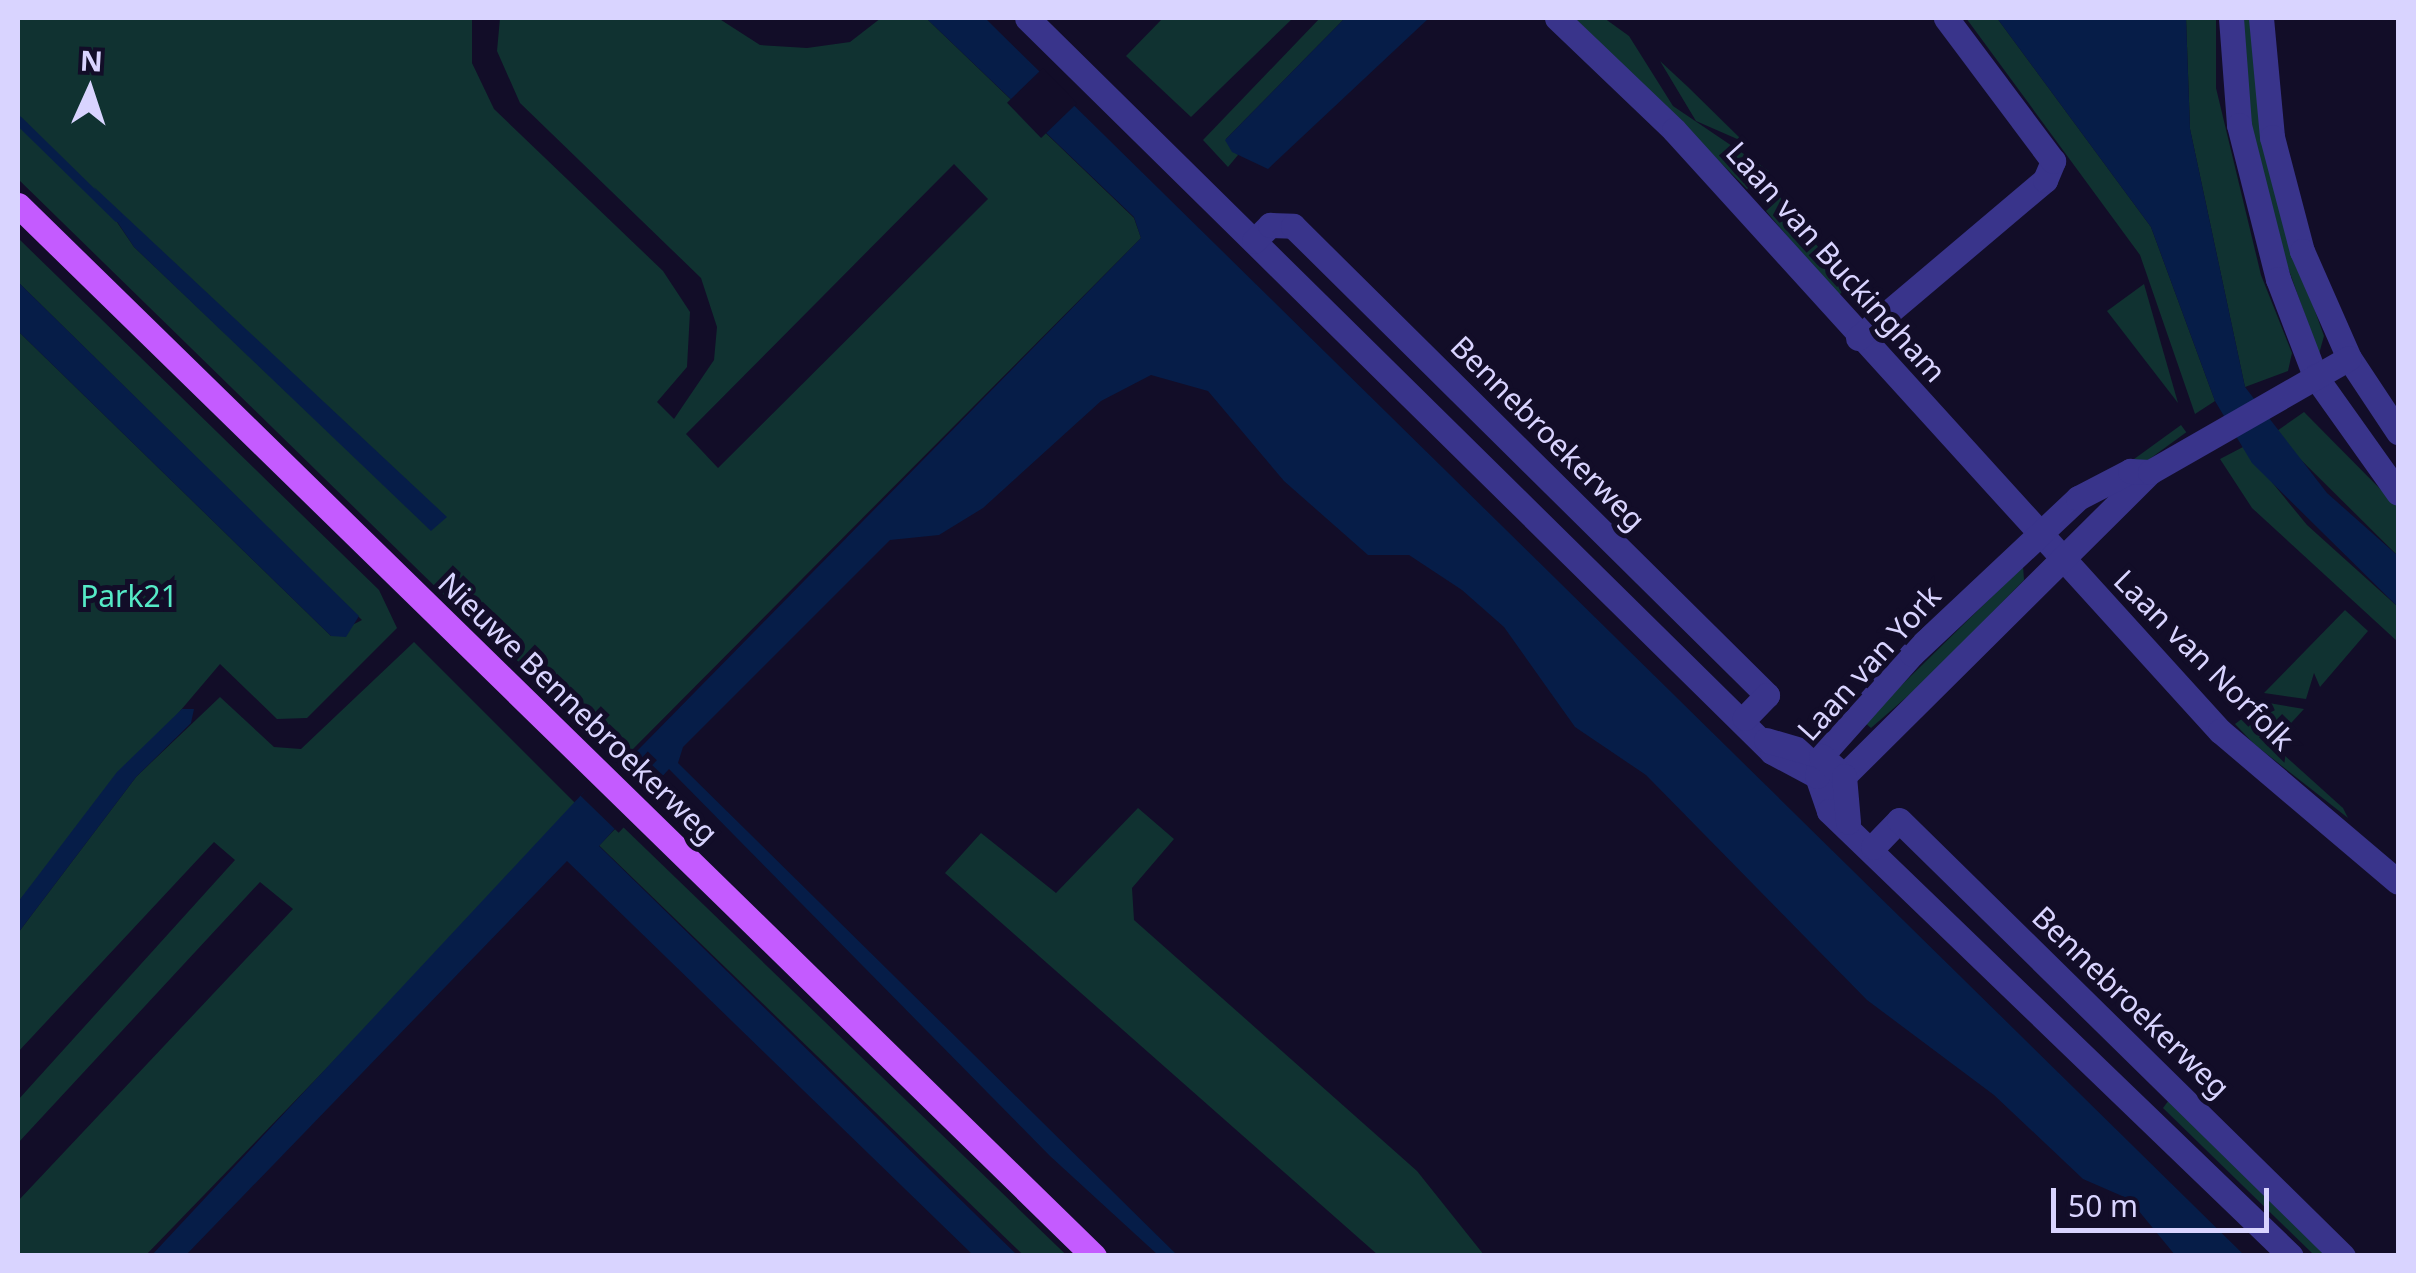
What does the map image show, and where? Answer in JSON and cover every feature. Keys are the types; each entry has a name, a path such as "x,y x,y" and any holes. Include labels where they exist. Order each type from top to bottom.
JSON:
{"main road":[{"name":"Nieuwe Bennebroekerweg","path":"18,206 1094,1256"}],"street":[{"path":"1028,18 1766,740 1819,766 1829,811 1848,822 1874,847 2291,1256"},
{"name":"Laan van Buckingham","path":"1556,18 1640,94 2060,556"},
{"path":"1858,338 2045,180 2053,161 1946,18"},
{"path":"2232,18 2255,198 2315,376 2398,493"},
{"path":"2262,18 2282,184 2349,358 2398,432"},
{"name":"Bennebroekerweg","path":"1254,241 1270,225 1293,226 1767,695 1745,718"},
{"name":"Laan van York","path":"2150,472 2130,471 2078,498 2038,531 1819,766 1844,776 2060,556 2150,472 2349,358"},
{"name":"Laan van Norfolk","path":"2060,556 2220,731 2398,882"},
{"path":"1844,776 1848,822"},
{"name":"Bennebroekerweg","path":"1874,847 1900,820 2344,1256"}],"green space":[{"path":"18,18 472,18 472,63 494,109 663,271 690,312 687,367 657,402 674,419 714,360 717,327 701,278 520,103 497,51 500,18 718,18 760,45 807,48 850,42 881,18 926,18 1134,218 1141,238 626,756 454,605 18,179","holes":["954,164 988,199 718,468 686,434","97,193 432,530 134,247"]},
{"path":"1163,18 1293,18 1191,117 1126,56"},
{"path":"1320,18 1345,18 1226,139 1238,155 1228,167 1203,140"},
{"path":"1575,18 1604,18 1629,36 1673,106 1769,171 1747,189"},
{"path":"1966,18 1997,18 2151,227 2215,401 2195,414 2140,255"},
{"path":"2186,18 2216,18 2216,88 2261,275 2292,353 2288,371 2245,387 2190,129"},
{"path":"2236,18 2256,18 2300,269 2324,336 2319,354 2251,165"},
{"path":"1660,61 1688,87 1744,142 1696,121"},
{"path":"1780,197 1847,285 1838,297 1766,211"},
{"name":"Park21","path":"18,238 379,590 397,628 307,718 277,719 220,664 18,902 18,331 331,636 362,620 18,282"},
{"path":"2144,284 2178,403 2107,311"},
{"path":"2304,412 2398,507 2398,556 2274,433"},
{"path":"2181,425 2186,432 2077,512 2072,504"},
{"path":"2243,447 2307,525 2398,607 2398,642 2252,508 2220,459"},
{"path":"2023,566 2024,580 1925,681 1871,728 1864,722"},
{"path":"2345,610 2368,631 2320,687 2314,673 2306,699 2264,693"},
{"path":"414,642 579,807 146,1255 18,1255 18,1201 293,909 260,882 18,1143 18,1100 235,860 214,842 18,1052 18,933 136,777 220,697 274,747 301,749"},
{"path":"2257,701 2304,709 2279,736 2248,712"},
{"path":"2243,718 2343,808 2348,818 2254,744 2235,724"},
{"path":"1138,808 1174,839 1132,888 1134,920 1417,1171 1484,1255 1378,1255 945,873 981,833 1056,893"},
{"path":"620,824 1065,1254 1024,1256 599,846"},
{"path":"2169,1100 2330,1255 2314,1255 2163,1108"}],"water":[{"path":"926,18 985,18 2244,1255 2175,1255 2129,1199 2083,1179 1994,1095 1867,1000 1646,775 1575,727 1504,627 1462,590 1409,555 1368,555 1284,481 1208,391 1151,375 1101,401 983,508 939,535 890,540 683,747 678,763 1177,1255 1158,1255 1050,1156 669,769 599,846 1017,1255 973,1255 567,861 186,1255 151,1256 583,793 638,750 1141,238 1134,217"},
{"path":"1345,18 1429,18 1268,169 1232,152 1225,140"},
{"path":"1997,18 2186,18 2190,129 2245,387 2327,493 2398,556 2398,607 2252,463 2215,401 2151,227"},
{"path":"94,187 447,517 431,531 134,247"},
{"path":"18,282 359,616 346,637 331,636 18,331"},
{"path":"182,709 194,709 191,723 136,777 18,933 18,902 117,772"}],"pier":[{"path":"1043,68 1077,103 1041,138 1007,103"},
{"path":"618,757 656,794 619,833 580,796"}],"waterway":[{"path":"18,120 117,217"}]}
